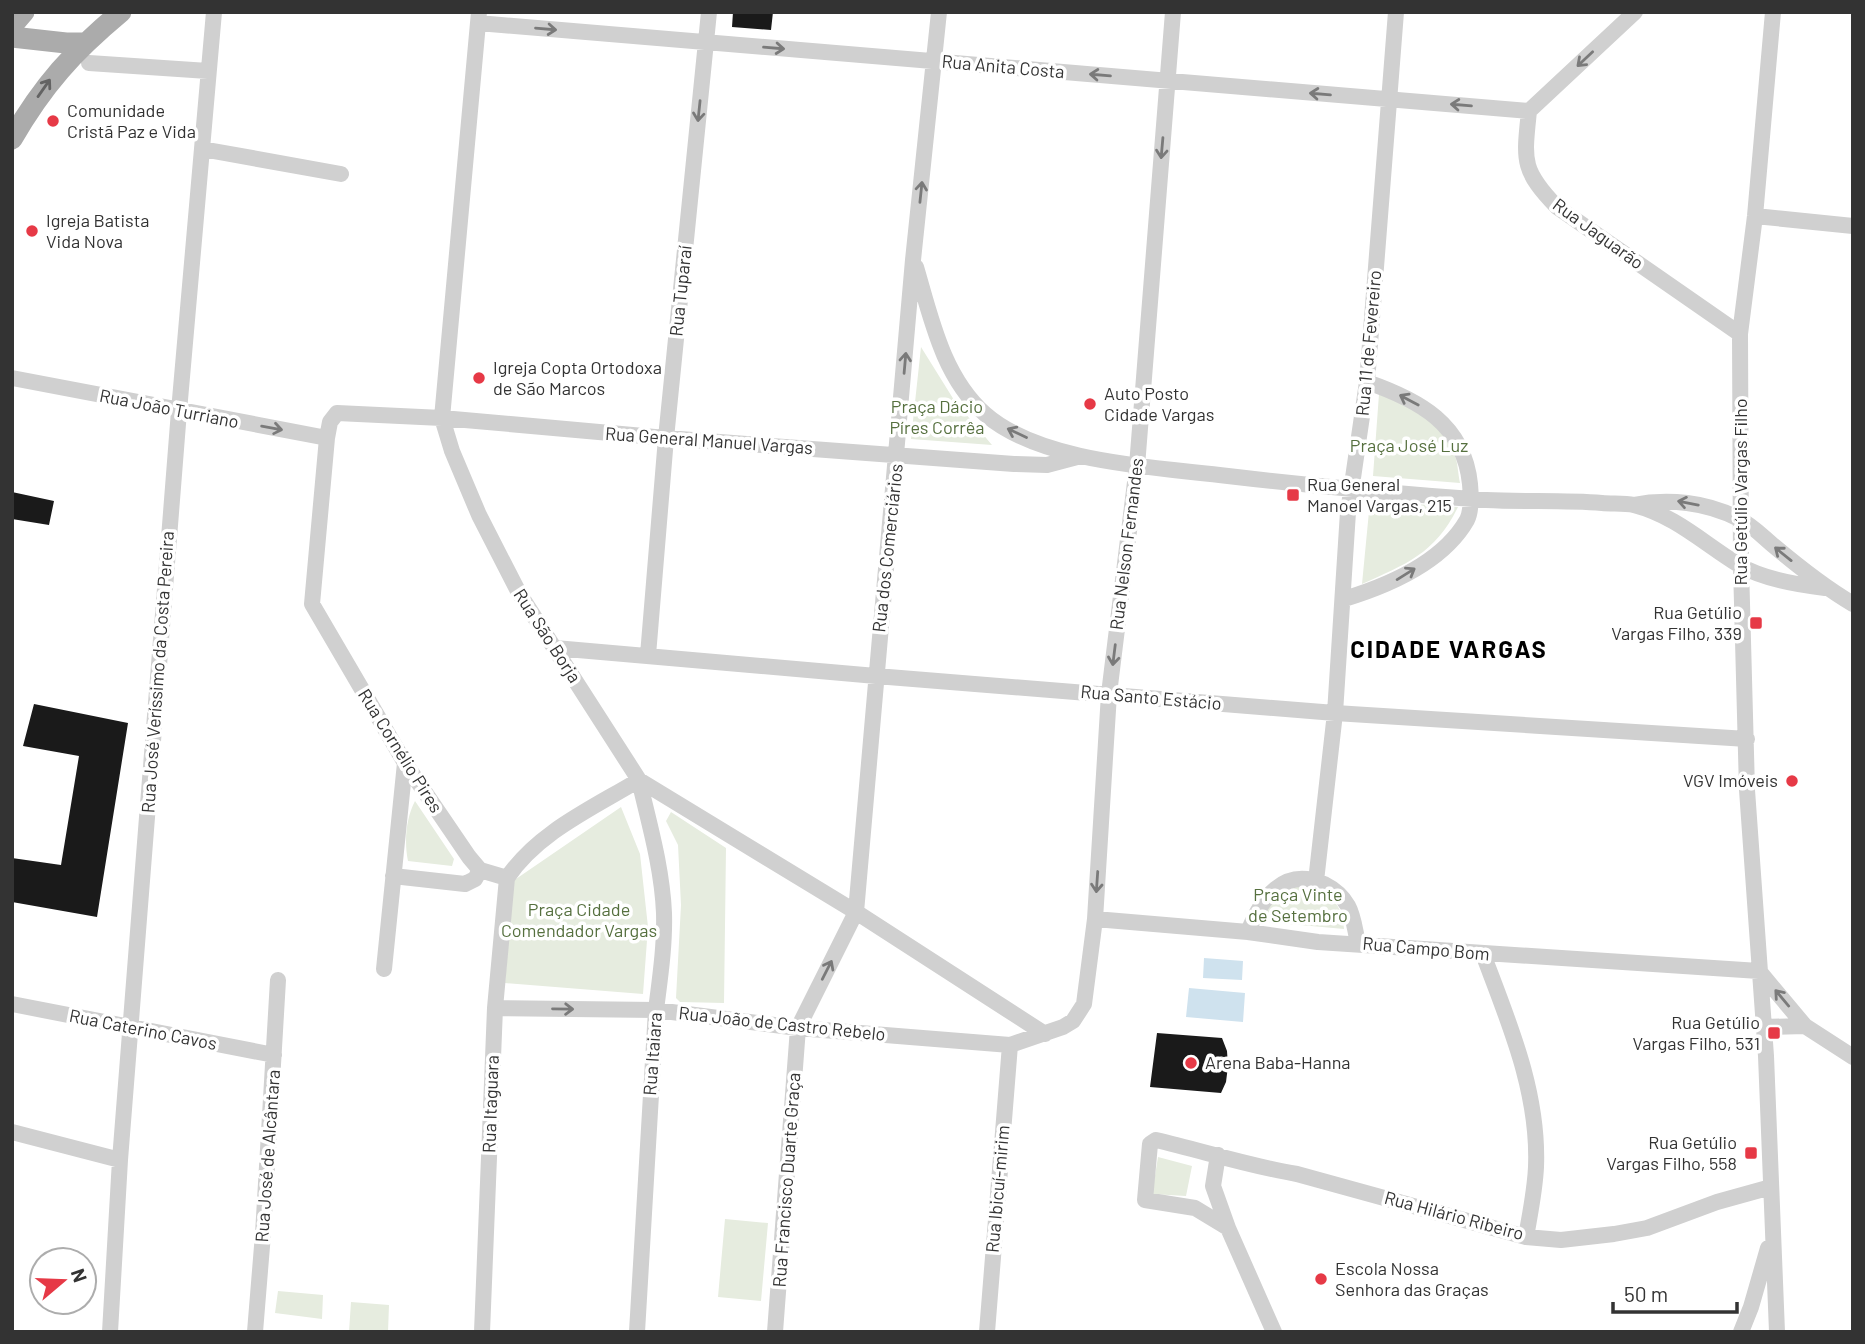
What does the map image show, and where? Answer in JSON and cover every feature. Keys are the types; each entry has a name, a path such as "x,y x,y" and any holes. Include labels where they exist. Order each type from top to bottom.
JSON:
{"main road":[{"path":"12,26 24,12"},
{"path":"12,139 54,74 86,53 121,12"},
{"path":"12,37 64,43 86,53"}],"street":[{"name":"Rua José Veríssimo da Costa Pereira","path":"110,1332 130,1028 214,12"},
{"name":"Rua Tuparaí","path":"648,654 666,438 709,12"},
{"name":"Rua dos Comerciários","path":"798,1028 856,912 913,260 939,12"},
{"name":"Rua Nelson Fernandes","path":"1027,1041 1073,1021 1084,1004 1095,919 1109,694 1137,466 1174,12"},
{"name":"Rua 11 de Fevereiro","path":"1316,881 1335,713 1351,489 1367,382 1396,12"},
{"path":"1529,111 1635,12"},
{"name":"Rua Getúlio Vargas Filho","path":"1773,12 1755,216 1740,334 1741,566 1747,790 1763,1027 1777,1332"},
{"name":"Rua Anita Costa","path":"478,17 706,43 1529,111"},
{"name":"Rua São Borja","path":"478,17 442,418 452,451 479,515 519,593 639,780 856,912 1045,1034"},
{"path":"86,53 208,71"},
{"name":"Rua Jaguarão","path":"1529,111 1524,153 1529,173 1557,207 1740,334"},
{"path":"202,149 341,174"},
{"path":"1755,216 1853,226"},
{"path":"913,260 947,363 965,392 985,414 1009,431 1081,456 1137,466 1351,489 1472,498 1560,499 1633,505 1659,500 1677,501 1741,519 1825,588 1853,604"},
{"name":"Rua João Turriano","path":"12,378 327,438"},
{"path":"1343,599 1401,578 1441,549 1468,518 1472,498 1466,463 1456,439 1435,415 1410,399 1367,382"},
{"name":"Rua General Manuel Vargas","path":"327,438 330,422 337,413 442,418 666,438 1046,465 1081,456"},
{"name":"Rua Cornélio Pires","path":"327,438 312,604 405,763 461,846 481,870"},
{"path":"1633,505 1673,520 1741,566 1791,583 1825,588"},
{"path":"1713,546 1705,538 1703,526 1709,516 1720,511"},
{"name":"Rua Santo Estácio","path":"555,648 1335,713 1747,739"},
{"path":"384,969 405,763"},
{"path":"393,876 466,884 481,870 507,878 518,861 545,838 639,780"},
{"name":"Rua Itaiara","path":"637,1332 664,913 658,859 639,780"},
{"name":"Rua Itaguara","path":"482,1332 495,1008 507,878"},
{"path":"1248,932 1257,909 1277,887 1302,879 1328,886 1342,897 1352,918 1358,943"},
{"name":"Rua Campo Bom","path":"1095,919 1248,932 1318,942 1759,971"},
{"path":"1483,954 1520,1054 1534,1115 1536,1168 1526,1237"},
{"path":"1759,971 1805,1026 1853,1057"},
{"name":"Rua José de Alcântara","path":"254,1332 278,980"},
{"name":"Rua Caterino Cavos","path":"12,1004 274,1055"},
{"name":"Rua João de Castro Rebelo","path":"495,1008 656,1010 798,1028 1010,1045 1027,1041"},
{"path":"1763,1027 1805,1026"},
{"name":"Rua Francisco Duarte Graça","path":"775,1332 798,1028"},
{"name":"Rua Ibicuí-mirim","path":"987,1332 1010,1045"},
{"path":"12,1132 120,1160"},
{"name":"Rua Hilário Ribeiro","path":"1228,1228 1195,1208 1147,1202 1144,1196 1152,1142 1156,1140 1265,1169 1297,1174 1526,1237 1561,1240 1647,1228 1717,1202 1771,1187"},
{"path":"1218,1155 1213,1186 1228,1228 1274,1332"},
{"name":"Rua Getúlio Vargas Filho","path":"1741,1332 1762,1271 1772,1225"}],"green space":[{"name":"Praça Dácio Píres Corrêa","path":"921,347 954,400 992,445 911,439"},
{"name":"Praça José Luz","path":"1379,394 1414,410 1443,434 1455,456 1460,483 1373,476"},
{"name":"Praça José Luz","path":"1370,501 1458,507 1439,536 1418,556 1362,584"},
{"path":"415,801 454,859 452,866 408,861 407,830"},
{"name":"Praça Cidade Comendador Vargas","path":"621,807 640,854 648,927 643,994 505,983 513,881"},
{"path":"671,812 726,848 724,1003 680,1002 676,998 681,905 678,845 666,821"},
{"name":"Praça Vinte de Setembro","path":"1299,886 1331,898 1340,910 1344,929 1256,921 1280,892"},
{"path":"1158,1157 1192,1166 1186,1196 1152,1194"},
{"path":"725,1219 768,1223 761,1301 718,1297"},
{"path":"278,1291 323,1295 322,1319 275,1313"},
{"path":"351,1302 389,1305 388,1332 349,1332"}],"water":[{"path":"1204,958 1243,961 1242,980 1203,978"},
{"path":"1189,988 1245,993 1243,1022 1186,1017"}],"building":[{"path":"733,12 773,12 771,30 732,27"},
{"path":"12,492 54,501 49,525 12,519"},
{"path":"34,704 128,723 97,917 12,902 12,858 61,865 79,756 23,746"},
{"name":"Arena Baba-Hanna","path":"1157,1033 1222,1038 1227,1051 1228,1066 1221,1093 1150,1087"}],"place":[{"name":"Comunidade Cristã Paz e Vida","path":"53,121"},
{"name":"Igreja Batista Vida Nova","path":"32,231"},
{"name":"Igreja Copta Ortodoxa de São Marcos","path":"479,378"},
{"name":"Auto Posto Cidade Vargas","path":"1090,404"},
{"name":"Rua General Manoel Vargas, 215","path":"1293,495"},
{"name":"Rua Getúlio Vargas Filho, 339","path":"1756,623"},
{"name":"VGV Imóveis","path":"1792,781"},
{"name":"Rua Getúlio Vargas Filho, 531","path":"1774,1033"},
{"name":"Arena Baba-Hanna","path":"1191,1063"},
{"name":"Rua Getúlio Vargas Filho, 558","path":"1751,1153"},
{"name":"Escola Nossa Senhora das Graças","path":"1321,1279"}],"district":[{"name":"CIDADE VARGAS","path":"1449,650"}]}
